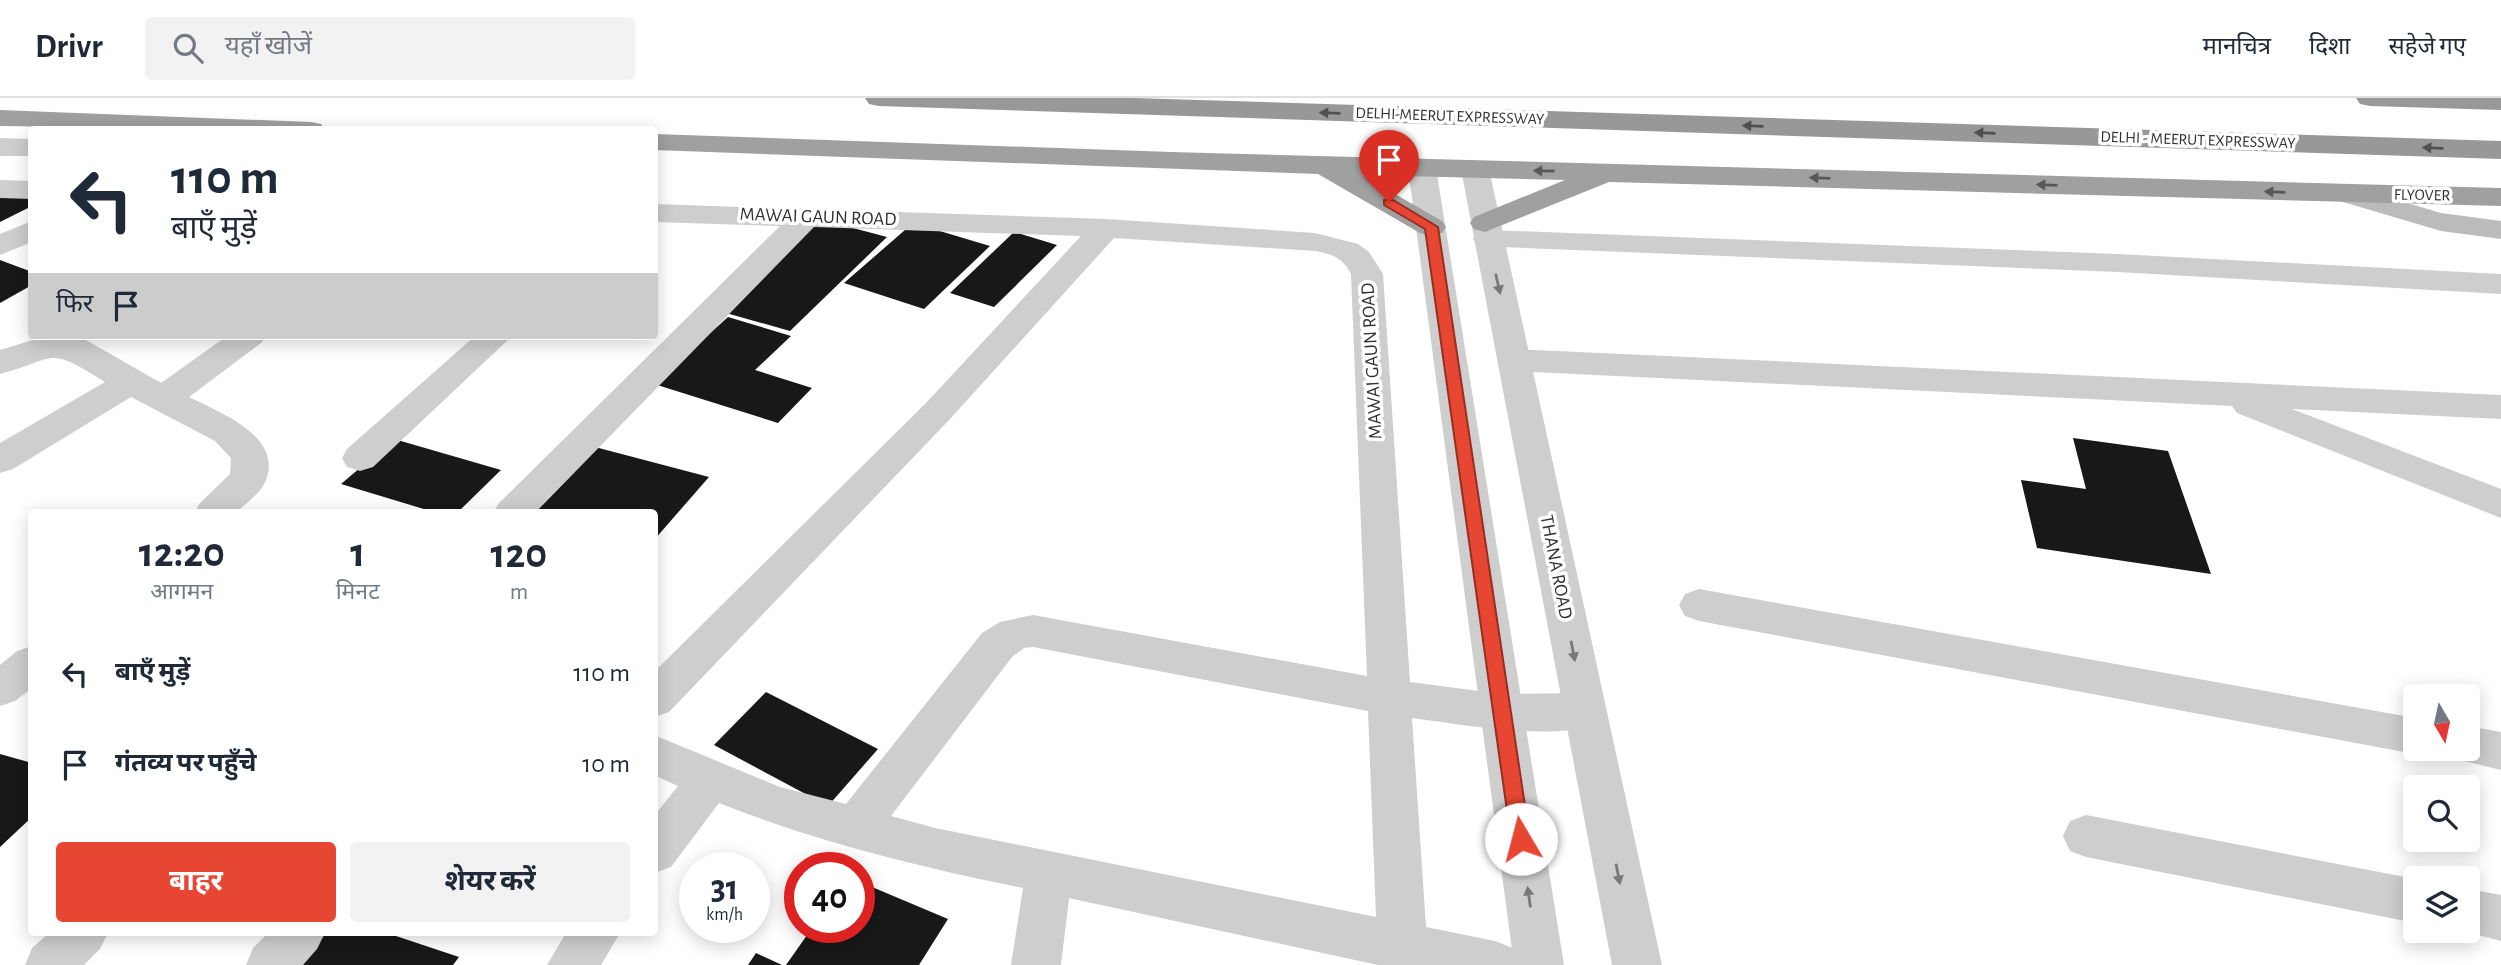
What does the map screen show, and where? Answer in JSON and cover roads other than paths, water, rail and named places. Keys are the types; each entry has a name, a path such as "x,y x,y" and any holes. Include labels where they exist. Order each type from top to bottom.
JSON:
{"highway":[{"name":"DELHI-MEERUT EXPRESSWAY","path":"879,98 1895,130"},
{"path":"2370,98 2501,102"},
{"path":"0,118 207,126"},
{"name":"DELHI - MEERUT EXPRESSWAY","path":"1895,130 2501,150"},
{"name":"FLYOVER","path":"658,142 1422,168 2501,197"},
{"path":"1325,165 1431,227"},
{"path":"1486,231 1612,172"}],"main road":[{"path":"2343,194 2405,214 2449,224 2501,230"}],"street":[{"path":"0,147 28,148"},
{"path":"1422,168 1539,965"},
{"name":"THANA ROAD","path":"1475,169 1637,965"},
{"path":"0,189 28,190"},
{"name":"MAWAI GAUN ROAD","path":"658,213 1106,228 1315,242 1342,247 1359,257 1367,274 1402,955"},
{"path":"516,509 808,216"},
{"path":"658,696 938,411 1106,228"},
{"path":"1486,231 2501,284"},
{"path":"0,246 28,232"},
{"path":"163,399 244,340"},
{"path":"360,458 491,340"},
{"path":"0,363 24,352 49,346 74,348 130,382 228,432 250,456 248,479 218,509"},
{"path":"1515,360 2501,407"},
{"path":"0,460 130,382"},
{"path":"2218,394 2501,504"},
{"path":"1699,605 2403,734"},
{"path":"856,827 997,645 1015,633 1033,631 1388,697 1502,712 1585,711"},
{"path":"0,689 28,666"},
{"path":"2480,747 2501,751"},
{"path":"658,756 777,806 935,849 1049,872 1402,955 1495,965"},
{"path":"658,847 710,780"},
{"path":"2086,836 2403,899"},
{"path":"1036,965 1049,872"},
{"path":"2480,914 2501,918"},
{"path":"50,965 80,936"},
{"path":"271,965 297,936"},
{"path":"572,965 593,936"}]}
